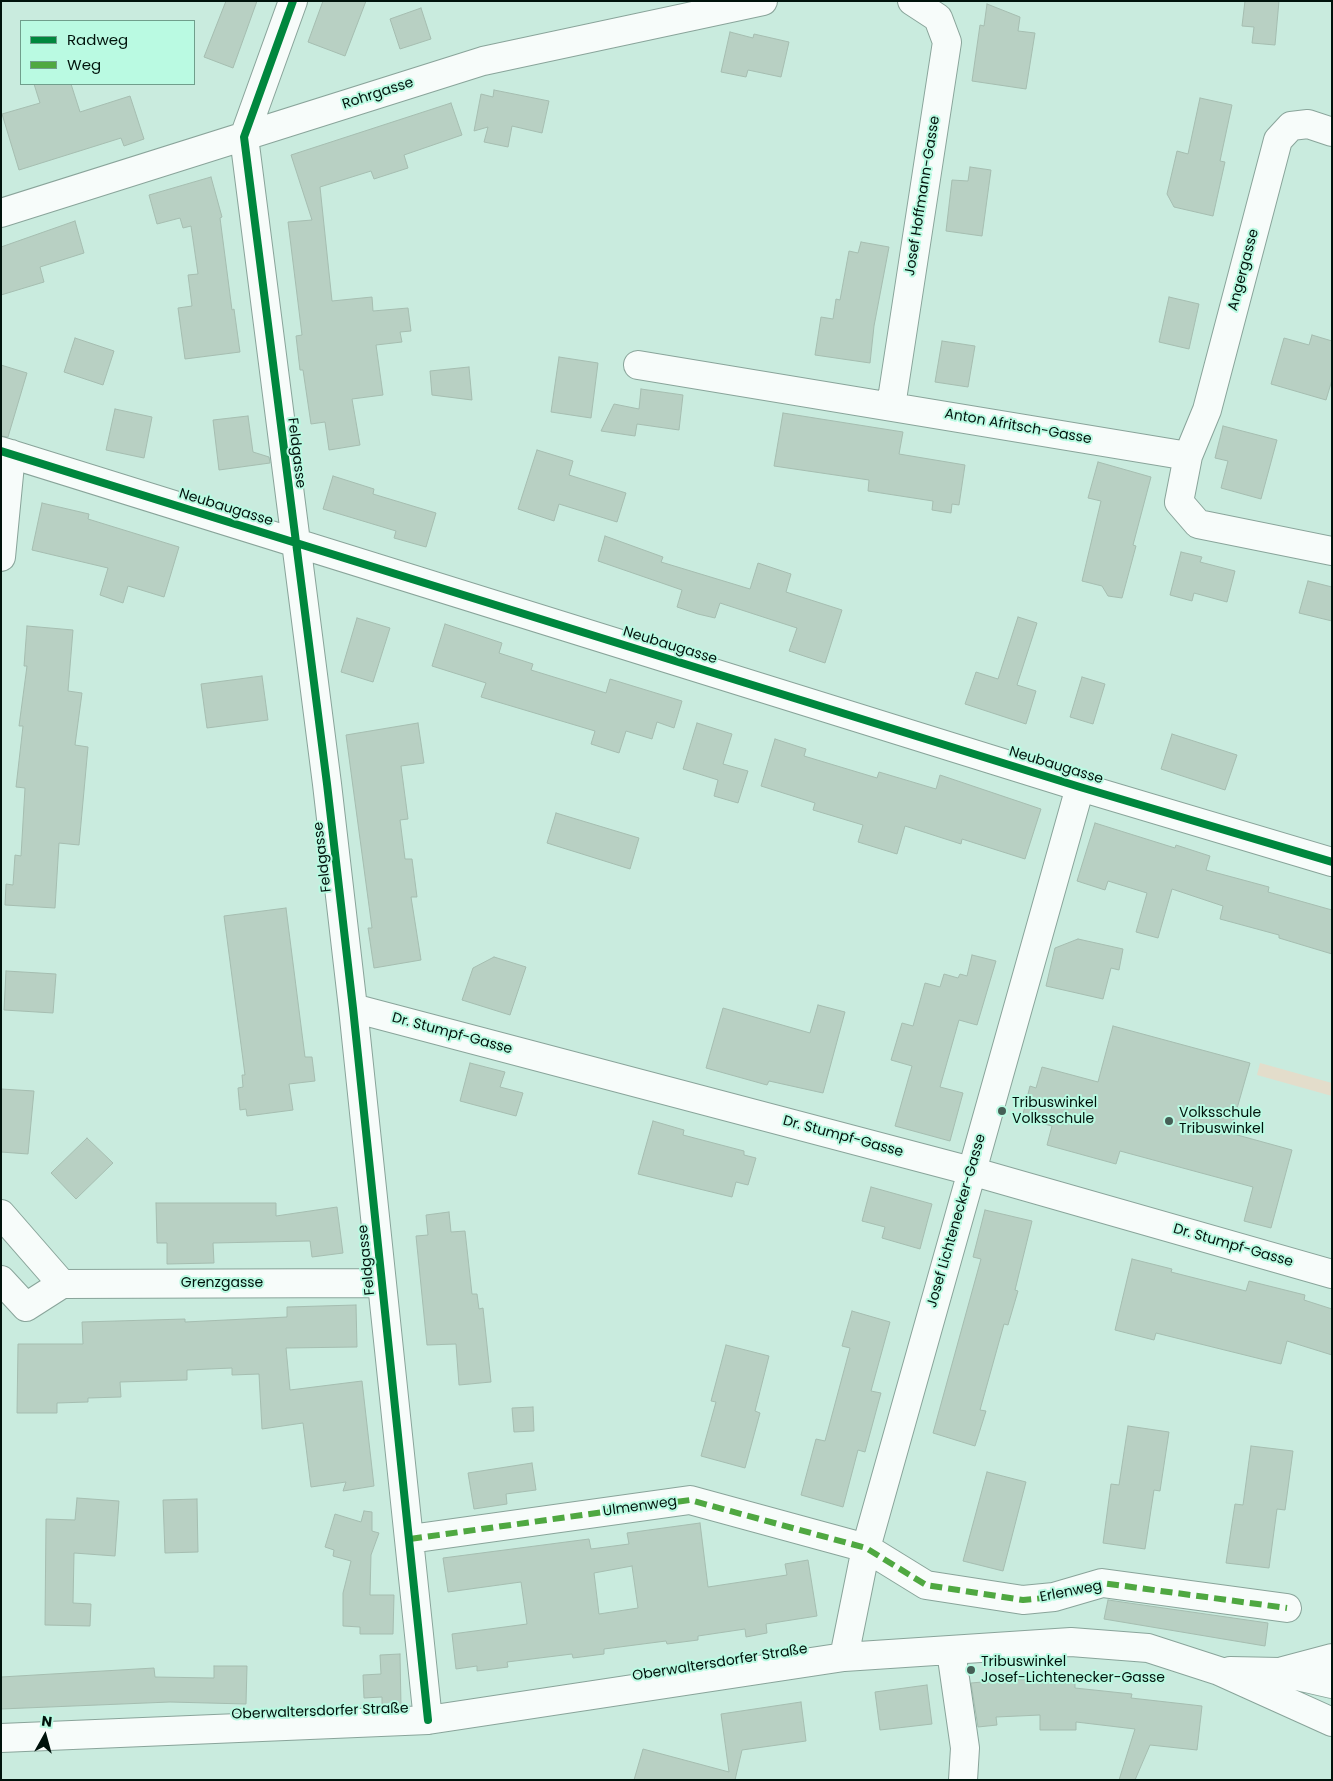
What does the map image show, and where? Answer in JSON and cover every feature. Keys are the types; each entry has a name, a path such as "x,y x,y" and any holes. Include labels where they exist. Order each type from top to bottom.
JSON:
{"street":[{"name":"Feldgasse","path":"294,1 244,137 294,543 327,784 353,1008 428,1720"},
{"name":"Rohrgasse","path":"1,213 483,61 762,1"},
{"name":"Josef Hoffmann-Gasse","path":"891,406 947,42 938,18 912,1"},
{"name":"Angergasse","path":"1188,456 1207,410 1278,140 1291,126 1308,124 1332,132"},
{"name":"Anton Afritsch-Gasse","path":"638,365 1188,456"},
{"path":"1,557 6,452"},
{"name":"Neubaugasse","path":"6,452 1080,787 1332,862"},
{"path":"1188,456 1179,502 1198,524 1332,551"},
{"name":"Josef Lichtenecker-Gasse","path":"844,1657 866,1548 1080,787"},
{"name":"Dr. Stumpf-Gasse","path":"353,1008 971,1171 1332,1274"},
{"path":"1,1214 62,1284 26,1307 1,1280"},
{"name":"Grenzgasse","path":"62,1284 382,1283"},
{"name":"Ulmenweg","path":"410,1539 690,1500 866,1548"},
{"name":"Erlenweg","path":"866,1548 926,1585 1023,1600 1054,1597 1102,1583 1287,1608"},
{"name":"Oberwaltersdorfer Straße","path":"1,1738 428,1720 844,1657 1071,1642 1148,1648 1219,1671"},
{"path":"951,1651 965,1748 963,1780"},
{"path":"1280,1672 1332,1658"},
{"path":"1219,1671 1280,1672 1332,1684"},
{"path":"1219,1671 1332,1722"}],"shaded area":[{"path":"1260,1063 1332,1083 1332,1096 1257,1075"}],"building":[{"path":"226,1 257,1 233,68 204,57"},
{"path":"323,1 366,1 345,56 308,42"},
{"path":"1245,1 1279,1 1275,45 1252,43 1254,27 1242,26"},
{"path":"987,4 1020,17 1018,31 1035,33 1026,89 972,81 980,25 984,26"},
{"path":"421,8 431,39 400,49 390,19"},
{"path":"730,32 753,38 754,34 789,42 781,77 748,70 746,77 721,72"},
{"path":"34,85 71,85 80,112 130,96 144,139 124,146 121,138 19,170 2,114 40,103"},
{"path":"494,90 549,101 542,133 512,126 508,147 484,142 488,127 474,131 481,94 493,97"},
{"path":"1200,98 1232,105 1220,161 1225,162 1213,216 1174,207 1167,194 1177,151 1188,154"},
{"path":"451,103 462,135 404,155 408,168 374,179 371,171 320,187 332,301 372,297 373,311 408,308 411,331 400,332 402,342 376,345 383,395 352,399 360,445 329,450 325,422 311,424 303,370 300,370 296,336 302,335 288,222 312,220 291,155"},
{"path":"970,167 991,170 982,236 946,231 952,180 968,181"},
{"path":"211,177 222,217 220,218 232,310 234,309 240,352 185,359 178,308 192,306 188,275 198,274 191,226 183,228 180,218 157,224 149,195"},
{"path":"75,221 84,253 40,267 44,282 1,295 1,247"},
{"path":"861,242 889,247 874,326 870,363 815,355 821,317 833,319 836,299 840,300 849,251 858,253"},
{"path":"1169,297 1199,304 1189,349 1159,342"},
{"path":"1312,335 1332,341 1332,380 1326,400 1271,384 1284,338 1309,345"},
{"path":"75,338 114,351 103,385 64,372"},
{"path":"942,341 975,346 968,387 935,382"},
{"path":"559,357 598,363 591,418 551,412"},
{"path":"1,365 27,373 8,437 1,436"},
{"path":"469,367 472,400 432,395 430,371"},
{"path":"641,389 683,395 679,430 637,424 635,436 601,431 614,404 639,409"},
{"path":"115,409 152,417 144,458 106,450"},
{"path":"783,413 903,432 899,454 965,465 959,505 952,504 951,513 932,510 933,501 868,491 869,480 774,466"},
{"path":"248,416 253,452 269,457 270,463 219,470 213,420"},
{"path":"1223,426 1277,440 1261,499 1221,488 1228,461 1215,458"},
{"path":"537,450 573,461 569,475 626,493 617,522 559,504 554,521 518,509"},
{"path":"1098,462 1151,477 1133,545 1136,546 1122,598 1108,596 1102,586 1082,581 1101,501 1088,498"},
{"path":"333,476 374,489 373,494 436,513 426,547 394,538 396,531 323,509"},
{"path":"42,503 89,514 88,519 179,547 164,597 128,586 123,603 100,595 108,568 32,550"},
{"path":"605,536 663,557 661,562 750,589 758,563 791,574 786,592 842,610 825,663 789,651 797,628 720,603 715,618 677,607 682,590 598,561"},
{"path":"1181,552 1202,557 1200,562 1235,571 1227,602 1194,593 1192,601 1170,595"},
{"path":"1308,581 1332,587 1332,621 1299,613"},
{"path":"1018,617 1037,623 1017,685 1036,691 1026,724 965,704 976,672 998,679"},
{"path":"357,618 390,628 373,682 341,672"},
{"path":"445,624 502,643 499,653 533,664 531,670 606,693 610,679 682,701 674,728 657,722 652,739 626,731 619,753 591,744 595,731 481,697 486,683 432,666"},
{"path":"27,626 73,630 68,691 82,693 75,745 88,747 79,845 59,843 55,908 5,905 6,884 13,885 15,855 21,856 25,788 16,787 23,726 19,726 27,666 24,666"},
{"path":"262,676 268,720 207,728 201,684"},
{"path":"1082,677 1105,684 1093,724 1070,717"},
{"path":"418,723 424,763 401,766 408,819 400,820 405,859 412,859 417,897 411,897 421,960 374,968 368,928 372,928 346,735"},
{"path":"697,723 732,734 723,764 748,771 738,803 714,796 718,780 683,769"},
{"path":"1172,734 1237,755 1225,790 1161,769"},
{"path":"775,739 806,749 804,756 877,778 879,772 936,789 940,775 1041,809 1025,859 962,839 961,844 905,826 897,854 858,842 863,825 813,810 815,803 761,786"},
{"path":"556,813 639,838 630,869 547,843"},
{"path":"1095,823 1175,848 1176,845 1210,856 1206,870 1269,887 1268,892 1332,910 1332,954 1279,938 1279,935 1220,919 1223,906 1172,889 1158,938 1136,932 1147,893 1108,881 1105,890 1077,881"},
{"path":"286,908 305,1057 312,1057 315,1081 289,1084 293,1110 247,1116 246,1109 240,1110 238,1088 243,1087 242,1075 245,1075 224,916"},
{"path":"1078,939 1123,949 1119,970 1111,968 1103,999 1046,986 1055,948"},
{"path":"972,955 996,961 977,1025 959,1020 940,1087 963,1093 950,1141 895,1126 912,1066 891,1060 902,1023 913,1026 925,983 940,987 944,974 958,978 960,974 967,976"},
{"path":"494,957 526,967 510,1015 462,1000 473,968"},
{"path":"6,971 56,974 53,1013 4,1010"},
{"path":"818,1005 845,1012 823,1093 769,1081 767,1085 706,1068 723,1008 810,1033"},
{"path":"1113,1026 1250,1063 1230,1133 1292,1150 1271,1228 1244,1221 1253,1187 1120,1151 1116,1164 1047,1145 1052,1126 1022,1118 1030,1086 1036,1088 1042,1067 1098,1082"},
{"path":"470,1063 505,1072 500,1087 523,1093 516,1116 460,1101"},
{"path":"1,1089 34,1091 28,1154 1,1152"},
{"path":"653,1121 684,1130 683,1135 744,1151 744,1155 756,1158 748,1185 736,1182 732,1197 638,1174"},
{"path":"87,1138 113,1163 76,1199 51,1173"},
{"path":"871,1187 932,1204 920,1249 882,1238 885,1227 862,1221"},
{"path":"156,1203 276,1203 276,1216 337,1207 343,1253 312,1257 310,1241 213,1243 214,1263 167,1264 167,1243 157,1243"},
{"path":"985,1210 1032,1221 1015,1290 1018,1291 1008,1325 1004,1324 980,1410 986,1411 975,1446 933,1433 981,1259 973,1257"},
{"path":"449,1212 451,1232 465,1231 472,1294 477,1294 479,1309 483,1308 491,1382 459,1385 456,1344 427,1345 416,1236 428,1235 426,1215"},
{"path":"1132,1259 1172,1269 1171,1272 1246,1291 1249,1281 1305,1295 1304,1300 1332,1309 1332,1355 1287,1341 1281,1364 1156,1333 1154,1340 1115,1330"},
{"path":"356,1305 357,1347 286,1348 290,1390 362,1381 374,1486 343,1491 346,1482 311,1487 303,1423 262,1429 259,1374 232,1375 232,1368 187,1370 187,1380 120,1382 121,1397 88,1398 88,1402 57,1403 57,1413 17,1413 18,1344 83,1344 82,1322 185,1319 185,1322 287,1317 287,1307"},
{"path":"852,1311 890,1322 871,1391 881,1393 865,1452 858,1450 843,1507 801,1495 816,1439 825,1441 850,1348 842,1346"},
{"path":"726,1345 769,1356 755,1411 760,1413 745,1468 701,1456 716,1402 711,1401"},
{"path":"533,1407 534,1431 514,1432 512,1408"},
{"path":"1128,1426 1169,1432 1160,1491 1154,1490 1145,1549 1103,1543 1111,1484 1119,1485"},
{"path":"1251,1446 1293,1451 1285,1510 1277,1509 1269,1568 1226,1563 1235,1504 1243,1505"},
{"path":"532,1463 536,1490 506,1494 507,1504 474,1509 468,1473"},
{"path":"987,1472 1026,1482 1003,1571 963,1561"},
{"path":"77,1498 119,1501 115,1556 74,1553 73,1603 91,1604 90,1626 45,1625 46,1519 75,1520"},
{"path":"197,1499 198,1552 165,1553 163,1500"},
{"path":"364,1511 372,1512 372,1531 379,1533 371,1555 370,1595 394,1595 393,1634 360,1634 360,1627 343,1626 343,1593 351,1561 333,1556 334,1550 325,1547 335,1514 361,1522"},
{"path":"700,1523 708,1587 787,1575 785,1564 808,1560 817,1616 766,1624 767,1633 746,1637 745,1629 698,1636 698,1640 667,1644 666,1641 604,1649 604,1654 573,1658 572,1654 507,1662 508,1667 477,1671 477,1666 456,1669 452,1634 527,1624 521,1582 448,1592 443,1558 589,1539 591,1549 629,1544 627,1533","holes":["632,1566 638,1608 599,1614 594,1573"]},
{"path":"1108,1600 1268,1623 1265,1646 1104,1619"},
{"path":"400,1654 401,1706 382,1706 382,1697 364,1698 363,1675 381,1674 380,1655"},
{"path":"214,1666 247,1666 246,1704 170,1702 1,1709 1,1677 154,1668 155,1677 214,1678"},
{"path":"1075,1679 1075,1688 1132,1694 1131,1698 1202,1706 1197,1750 1150,1745 1135,1780 1119,1780 1135,1729 1076,1722 1076,1730 1040,1730 1040,1715 996,1717 997,1725 978,1727 971,1683 1005,1680"},
{"path":"927,1685 932,1724 880,1730 875,1692"},
{"path":"801,1702 806,1741 742,1750 735,1780 634,1780 643,1749 729,1772 721,1714"}],"marked path":[{"path":"410,1539 690,1500 866,1548 926,1585 1023,1600 1054,1597 1102,1583 1287,1608"}],"cycle path":[{"path":"293,1 244,137 327,784 353,1008 428,1720"},
{"path":"1,451 1080,787 1332,862"}],"place":[{"name":"Tribuswinkel Volksschule","path":"1002,1111"},
{"name":"Volksschule Tribuswinkel","path":"1169,1121"},
{"name":"Tribuswinkel Josef-Lichtenecker-Gasse","path":"971,1670"}]}
